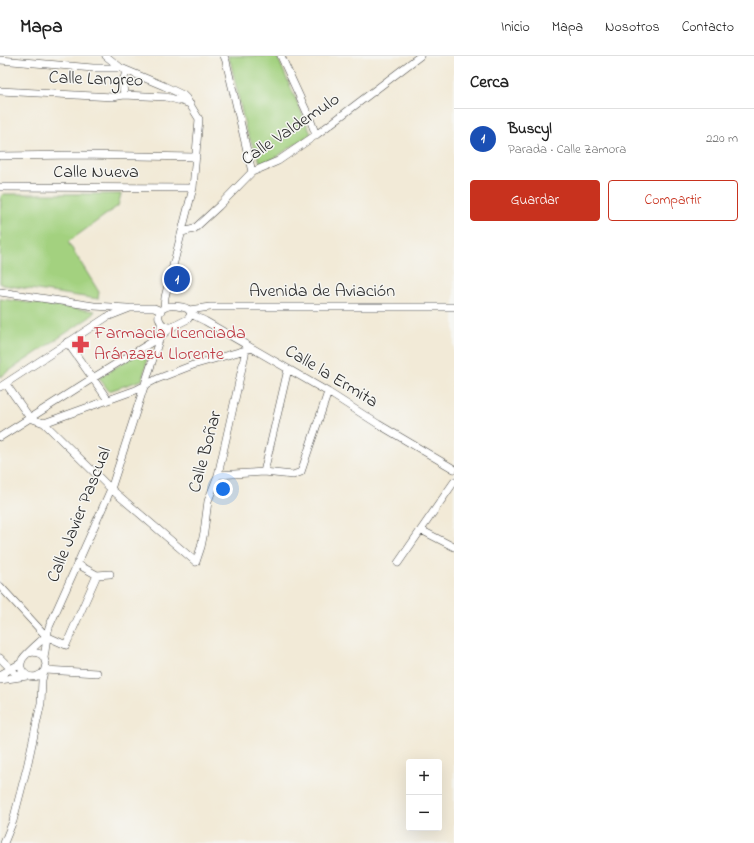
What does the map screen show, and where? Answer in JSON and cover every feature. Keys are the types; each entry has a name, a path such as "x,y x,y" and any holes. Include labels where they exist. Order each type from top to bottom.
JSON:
{"street":[{"path":"102,68 105,56 124,70 183,95 199,119 193,188 165,297 165,308"},
{"path":"224,56 252,172"},
{"path":"281,56 316,135"},
{"name":"Calle Valdemulo","path":"182,232 194,229 252,172 278,161 316,135 420,56"},
{"path":"0,60 124,70"},
{"path":"124,70 124,95"},
{"path":"158,97 161,90 160,84"},
{"name":"Calle Langreo","path":"0,91 113,97 124,95 166,97 190,104"},
{"path":"0,156 79,155 196,157"},
{"name":"Calle Nueva","path":"0,187 193,188"},
{"path":"0,292 94,306 130,308 186,308 190,312 188,319 172,327 160,337 0,437"},
{"name":"Avenida de Aviación","path":"190,312 210,307 454,307"},
{"path":"111,489 44,423 30,418 3,385 107,317 130,308"},
{"name":"Calle Javier Pascual","path":"44,658 46,636 49,627 111,489 160,337 162,324 159,315 165,308"},
{"name":"Calle la Ermita","path":"190,312 249,349 328,392 378,424 454,469"},
{"path":"162,324 167,327 172,327"},
{"path":"68,342 108,400"},
{"path":"44,423 144,386 157,379 193,365 249,349"},
{"name":"Calle Boñar","path":"111,489 196,562 204,532 208,501 218,475 249,349"},
{"path":"264,472 288,369"},
{"path":"218,475 264,472 293,475 301,472 328,392"},
{"path":"398,563 454,482"},
{"path":"421,530 454,547"},
{"path":"78,564 97,574 110,574"},
{"path":"0,586 46,636 66,645 97,574"},
{"name":"Calle Javier Pascual","path":"29,653 46,636"},
{"path":"4,843 13,821 27,767 46,664 42,655 38,653 33,652 25,655 22,658 21,663 22,670 31,676 42,680"},
{"path":"0,658 18,677"},
{"path":"0,675 21,663"},
{"path":"0,680 39,676 45,670 97,672"}],"green space":[{"path":"228,56 277,56 311,134 262,166 246,130"},
{"path":"3,194 121,194 118,206 68,242 99,292 98,299 3,285 0,283 1,196"},
{"path":"0,299 95,311 90,317 0,377"},
{"path":"137,354 144,356 147,361 142,380 109,391 99,378"}],"place":[{"name":"Buscyl","path":"177,279"},
{"name":"Farmacia Licenciada Aránzazu Llorente","path":"81,344"}]}
